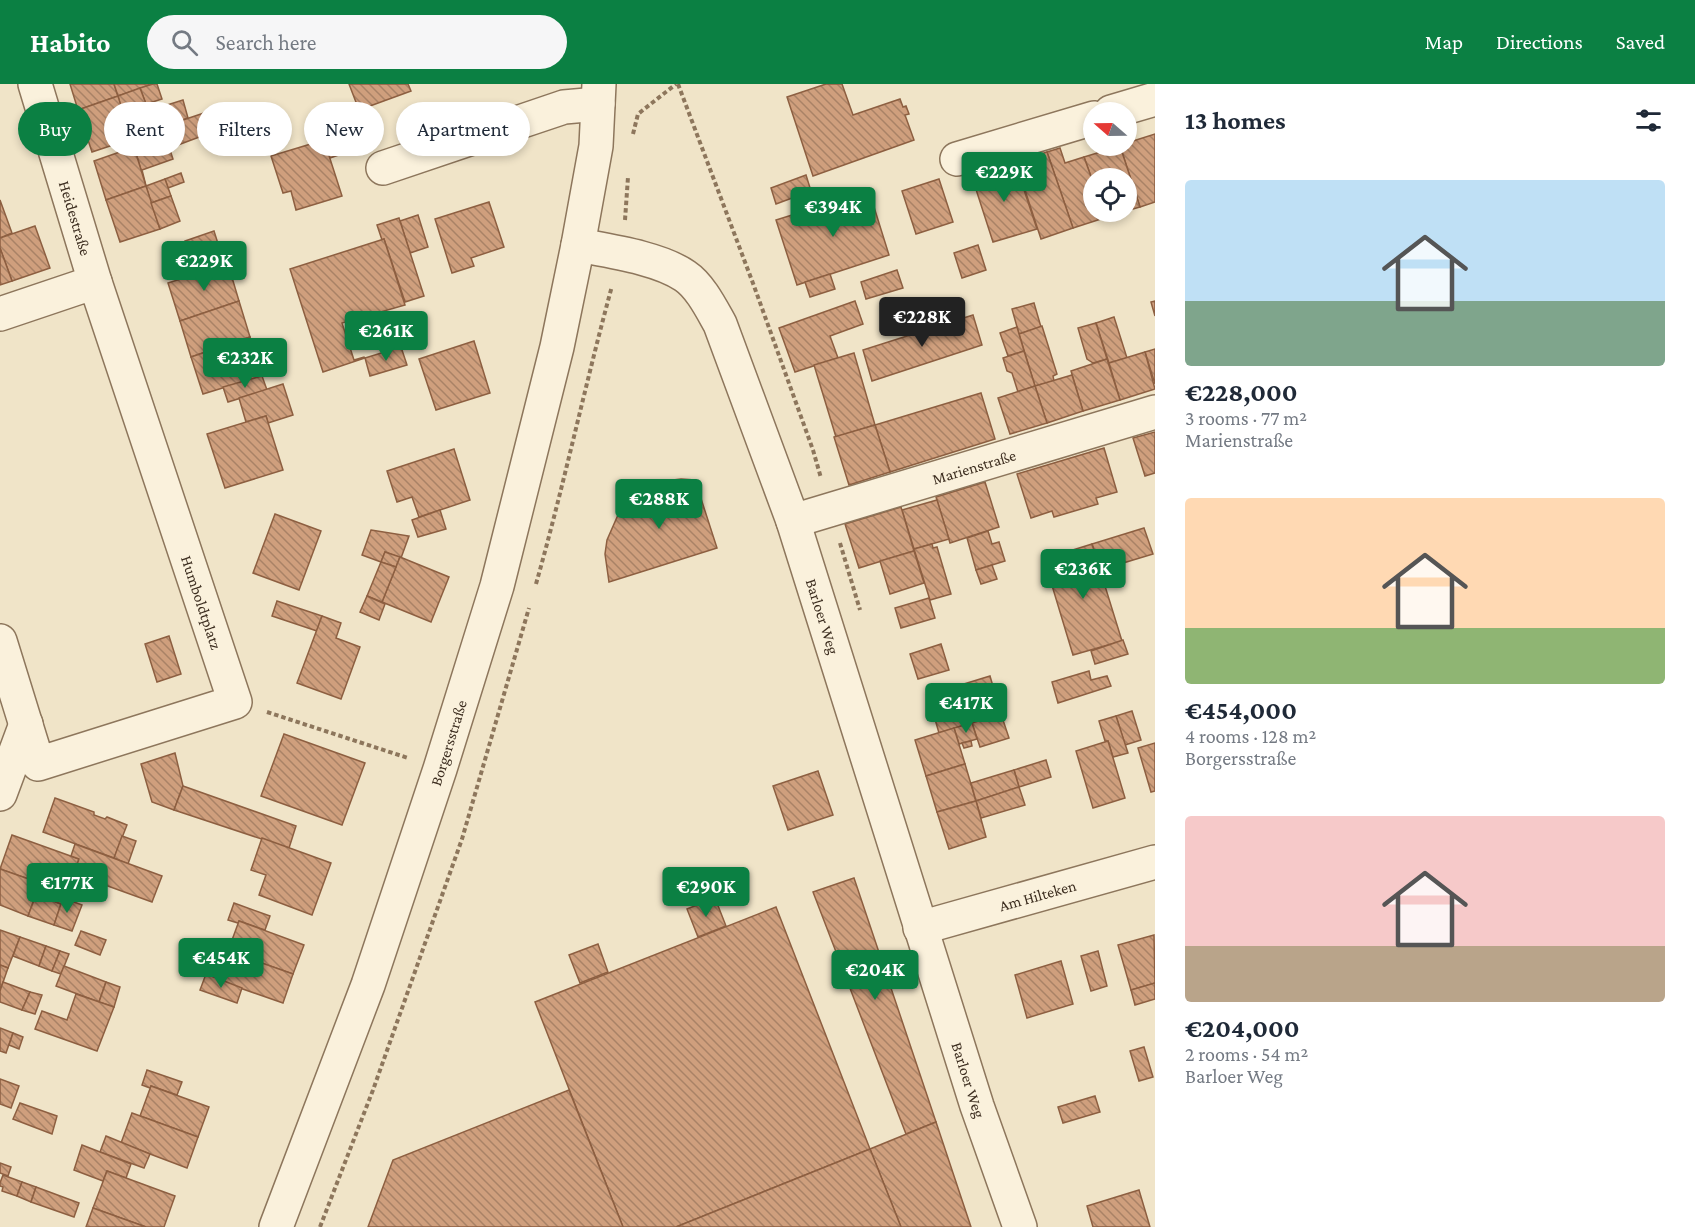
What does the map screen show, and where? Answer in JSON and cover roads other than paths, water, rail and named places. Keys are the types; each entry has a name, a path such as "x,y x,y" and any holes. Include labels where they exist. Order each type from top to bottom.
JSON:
{"street":[{"name":"Heidestraße","path":"35,84 95,282"},
{"path":"383,168 599,94 596,146 578,246"},
{"path":"1137,104 1155,99"},
{"path":"957,159 1083,121"},
{"name":"Barloer Weg","path":"578,246 621,253 686,276 704,297 720,324 793,521 977,1106 1020,1227"},
{"name":"Borgersstraße","path":"276,1227 368,985 440,770 497,586 557,348 578,246"},
{"path":"0,314 95,282"},
{"name":"Humboldtplatz","path":"26,724 38,764 235,702 95,282"},
{"name":"Marienstraße","path":"793,521 1155,412"},
{"path":"0,641 26,724 0,794"},
{"name":"Am Hilteken","path":"920,928 1155,862"}]}
